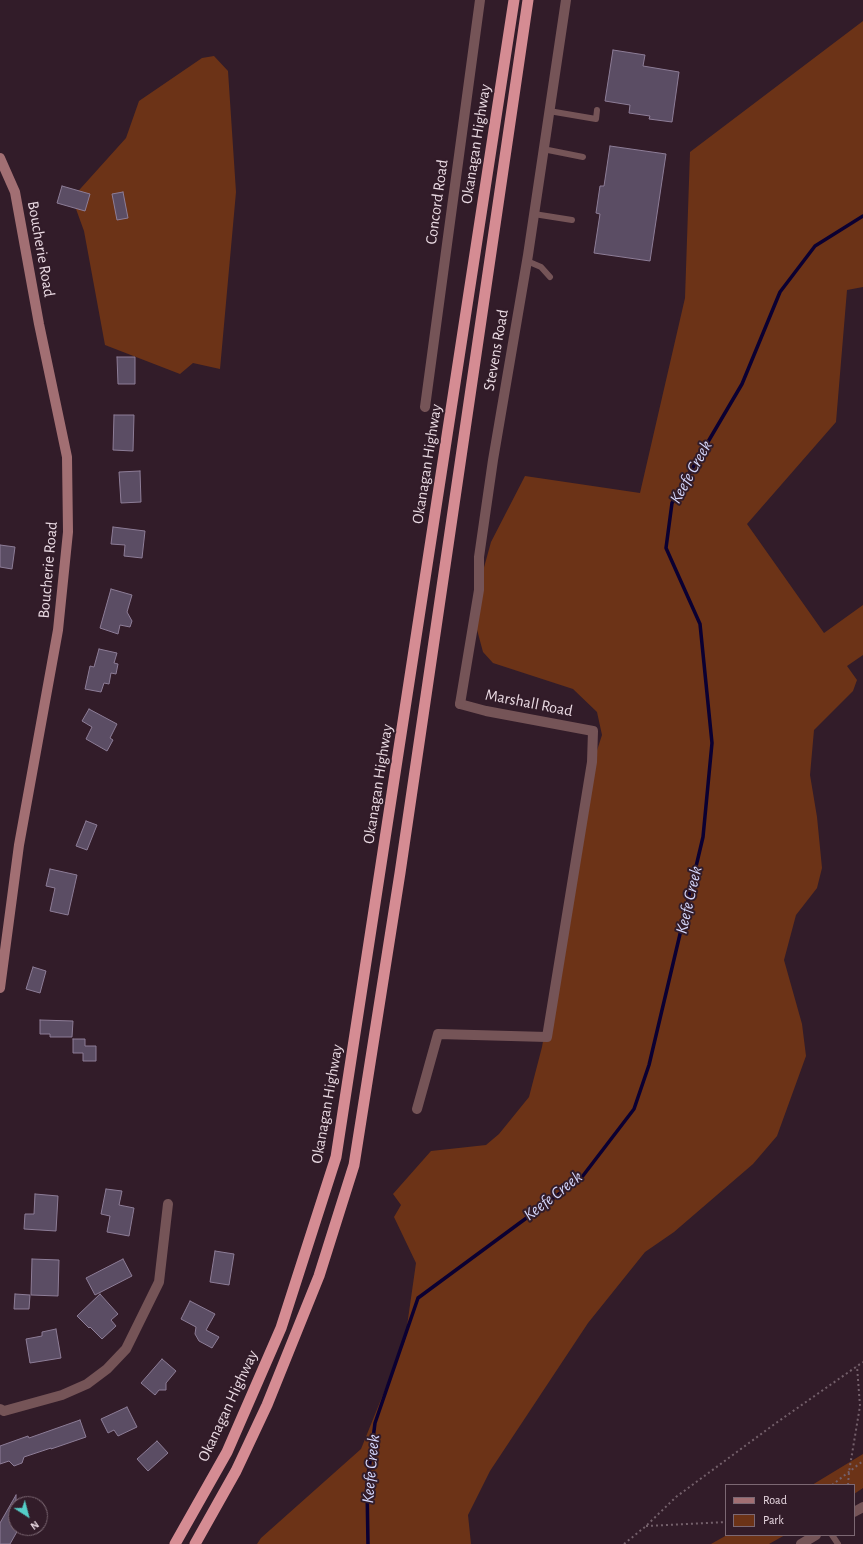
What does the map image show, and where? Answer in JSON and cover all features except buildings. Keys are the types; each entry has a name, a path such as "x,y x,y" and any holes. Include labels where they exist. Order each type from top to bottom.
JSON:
{"highway":[{"name":"Okanagan Highway","path":"175,1544 227,1452 281,1328 336,1158 514,0"},
{"name":"Okanagan Highway","path":"195,1544 236,1471 267,1405 319,1276 354,1165 401,865 528,0"}],"main road":[{"name":"Boucherie Road","path":"0,158 16,192 39,324 67,457 68,532 58,630 19,846 0,988"}],"street":[{"name":"Concord Road","path":"425,407 480,0"},
{"name":"Stevens Road","path":"460,704 479,590 479,557 493,460 527,261 566,0"},
{"name":"Marshall Road","path":"417,1109 438,1034 547,1037 592,762 593,731 486,711 460,704"},
{"path":"0,1409 4,1410 62,1396 87,1384 107,1369 126,1349 159,1282 168,1204"},
{"path":"801,1544 814,1536"}],"lane":[{"path":"549,111 596,118 597,110"},
{"path":"543,149 583,157"},
{"path":"534,214 572,220"},
{"path":"527,261 541,267 550,277"}],"path":[{"path":"624,1544 646,1526 676,1497 776,1422 863,1362"},
{"path":"848,1484 848,1472 860,1406 857,1366"},
{"path":"833,1484 863,1461"},
{"path":"646,1526 725,1522"}],"green space":[{"path":"863,21 863,287 847,290 836,422 747,524 824,633 863,605 863,655 847,666 857,680 853,691 814,730 810,775 817,817 822,868 817,888 796,915 784,960 802,1024 806,1056 777,1136 753,1164 674,1232 645,1252 588,1323 490,1471 468,1515 471,1544 257,1544 261,1538 361,1449 405,1340 416,1263 394,1217 401,1205 393,1194 431,1151 486,1145 499,1134 529,1097 542,1047 590,772 602,735 597,712 573,689 493,663 483,652 472,611 491,542 525,476 640,493 685,298 690,152"},
{"path":"214,56 228,71 236,192 220,369 193,363 180,374 105,345 84,231 72,198 126,138 139,101 202,58"},
{"path":"863,1454 863,1488 855,1493 855,1484 814,1484"},
{"path":"725,1536 783,1536 769,1544 711,1544"}],"waterway":[{"name":"Keefe Creek","path":"368,1544 367,1486 375,1423 418,1298 582,1177 634,1109 649,1065 703,837 712,743 700,624 666,548 672,503 742,384 780,292 815,246 863,216"}]}
